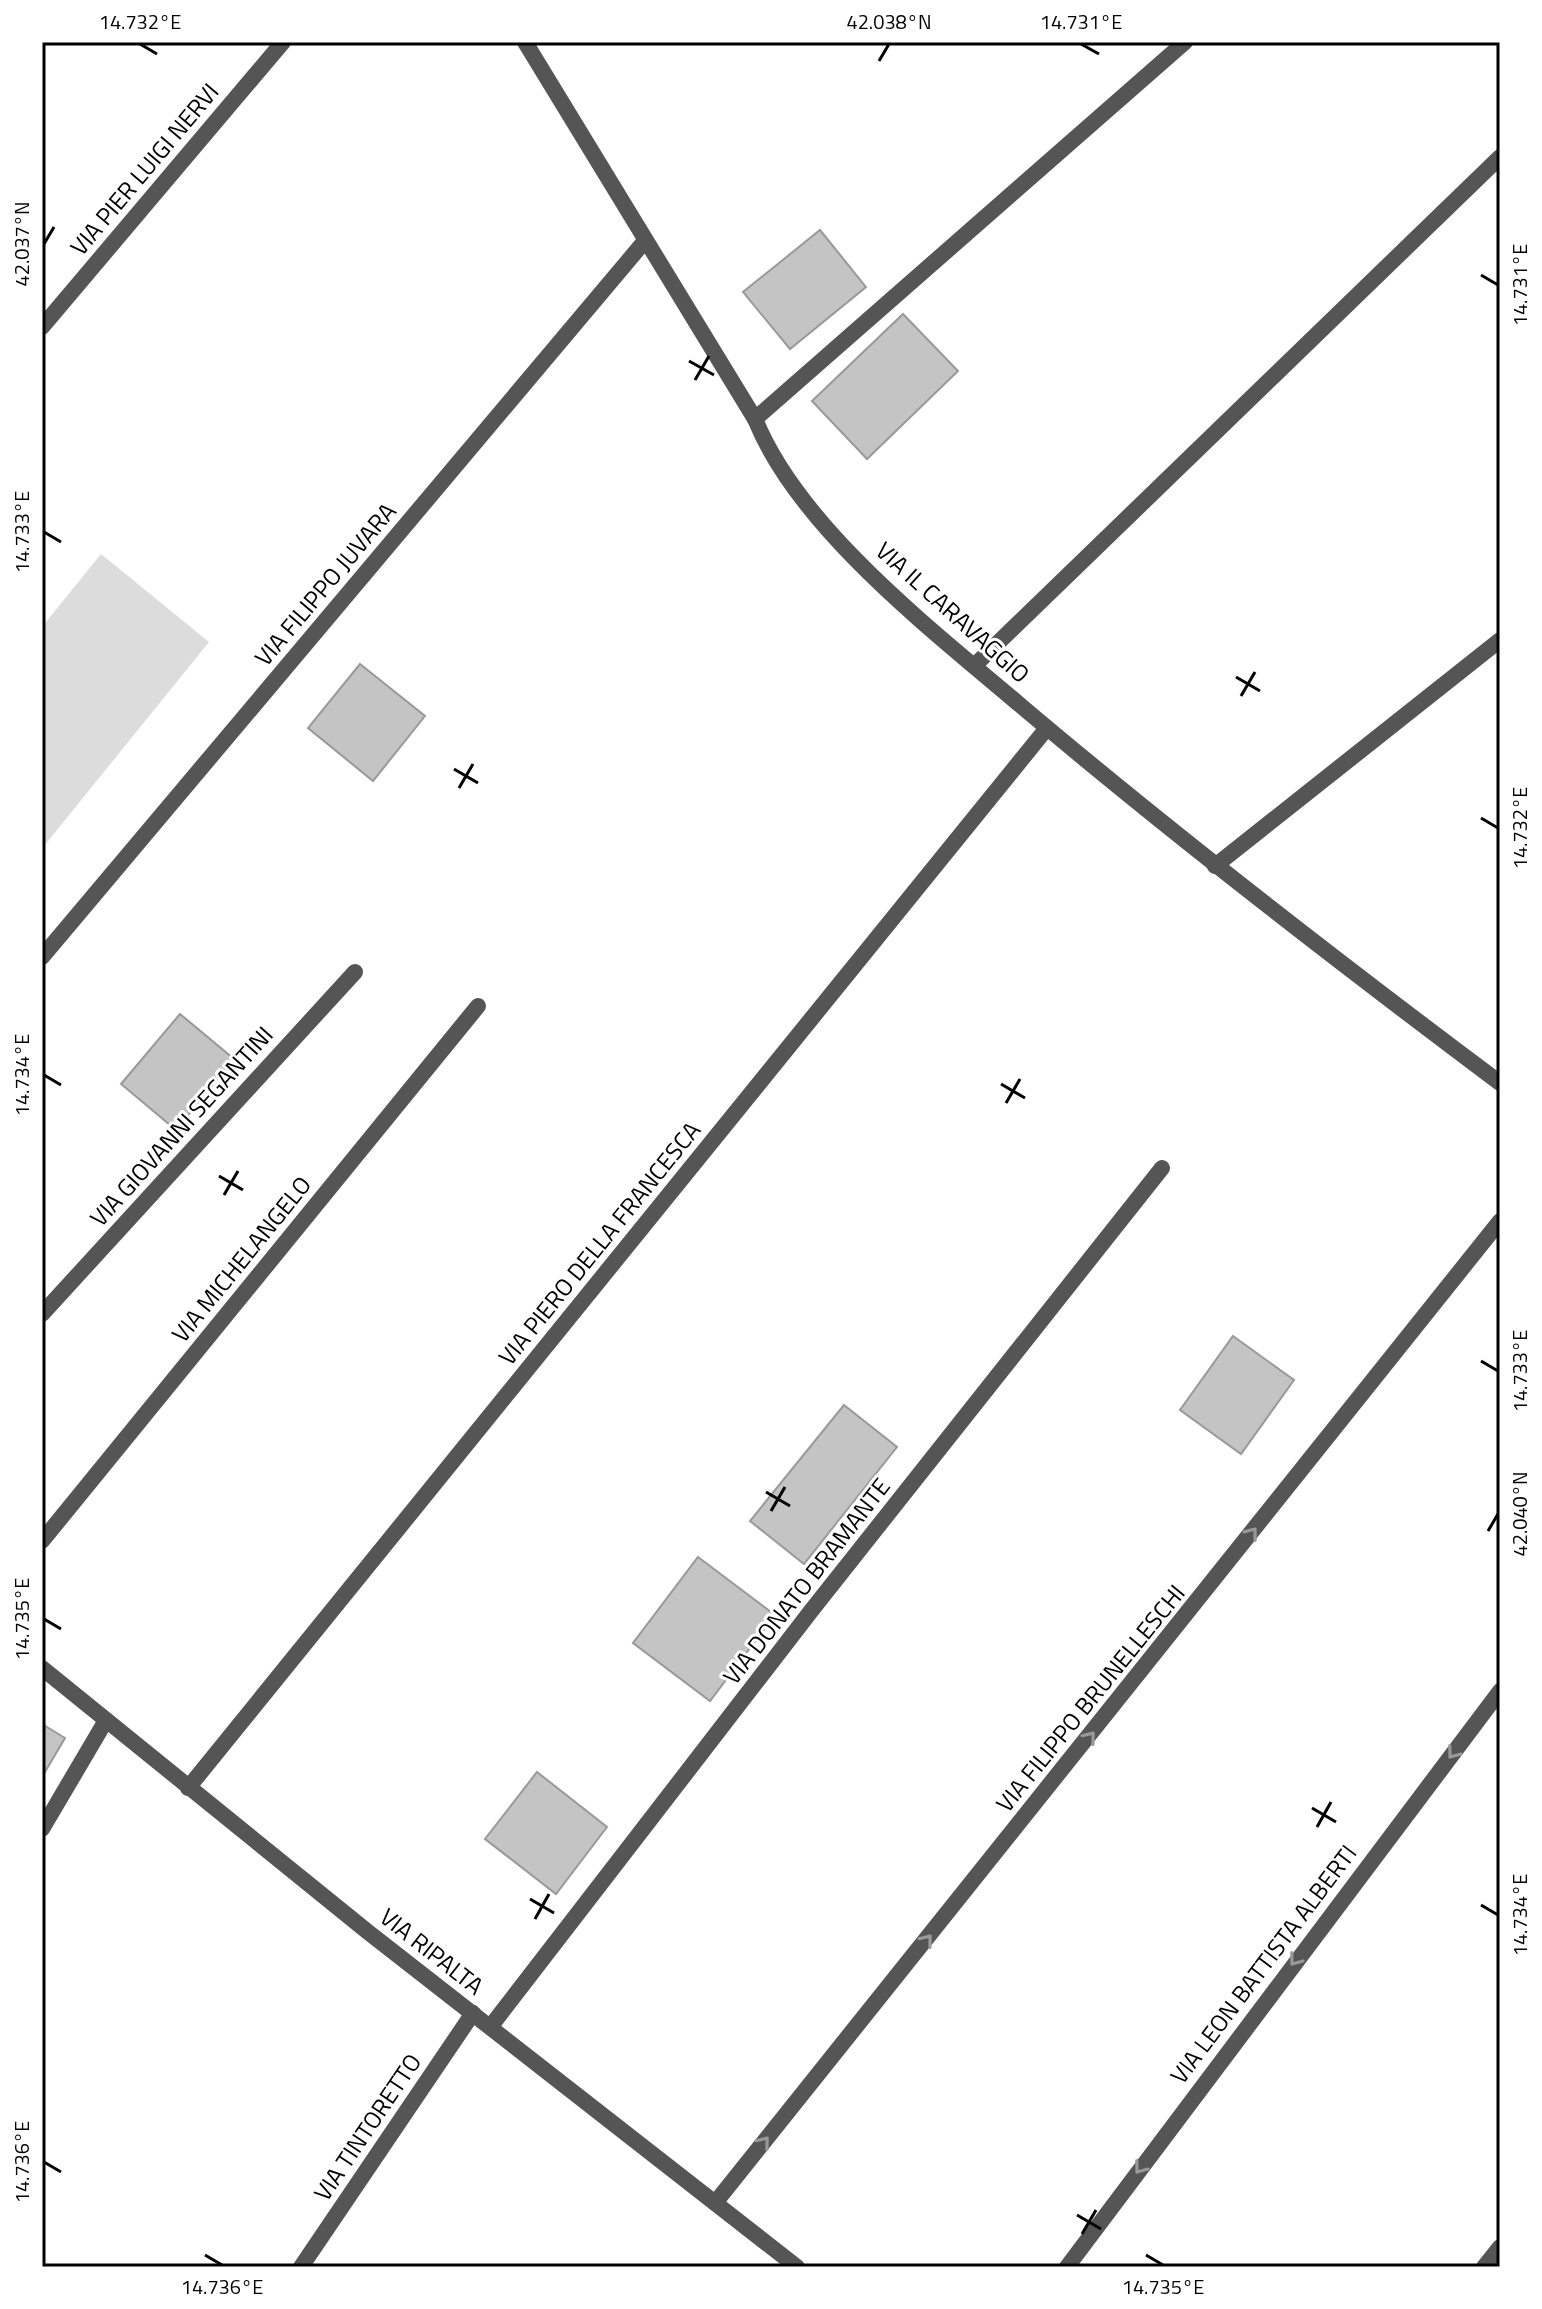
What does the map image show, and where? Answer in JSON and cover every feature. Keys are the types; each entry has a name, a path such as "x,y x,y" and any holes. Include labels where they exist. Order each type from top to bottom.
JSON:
{"street":[{"name":"VIA PIER LUIGI NERVI","path":"42,327 283,42"},
{"name":"VIA IL CARAVAGGIO","path":"525,42 644,242 755,419 765,443 805,501 889,593 1215,866 1500,1083"},
{"path":"755,419 1185,42"},
{"path":"974,666 1500,157"},
{"name":"VIA FILIPPO JUVARA","path":"42,957 644,242"},
{"path":"1215,866 1500,640"},
{"name":"VIA PIERO DELLA FRANCESCA","path":"188,1788 1047,728"},
{"name":"VIA GIOVANNI SEGANTINI","path":"42,1314 355,972"},
{"name":"VIA MICHELANGELO","path":"42,1541 478,1006"},
{"name":"VIA DONATO BRAMANTE","path":"491,2026 811,1611 1162,1168"},
{"name":"VIA FILIPPO BRUNELLESCHI","path":"715,2203 1500,1221"},
{"name":"VIA RIPALTA","path":"42,1668 188,1788 797,2267"},
{"name":"VIA LEON BATTISTA ALBERTI","path":"1067,2267 1500,1691"},
{"path":"42,1829 105,1722"},
{"name":"VIA TINTORETTO","path":"301,2267 473,2013"},
{"path":"1484,2267 1500,2247"}],"shaded area":[{"path":"101,554 209,642 44,846 42,627"}],"building":[{"path":"820,230 866,287 790,349 743,292"},
{"path":"903,314 958,371 867,459 812,401"},
{"path":"360,664 425,716 373,781 308,728"},
{"path":"180,1014 234,1059 176,1130 121,1084"},
{"path":"1233,1336 1294,1380 1241,1454 1180,1410"},
{"path":"844,1405 897,1447 804,1564 750,1521"},
{"path":"698,1557 775,1615 710,1701 633,1643"},
{"path":"42,1724 65,1738 42,1777"},
{"path":"537,1772 607,1827 556,1894 485,1839"}]}
